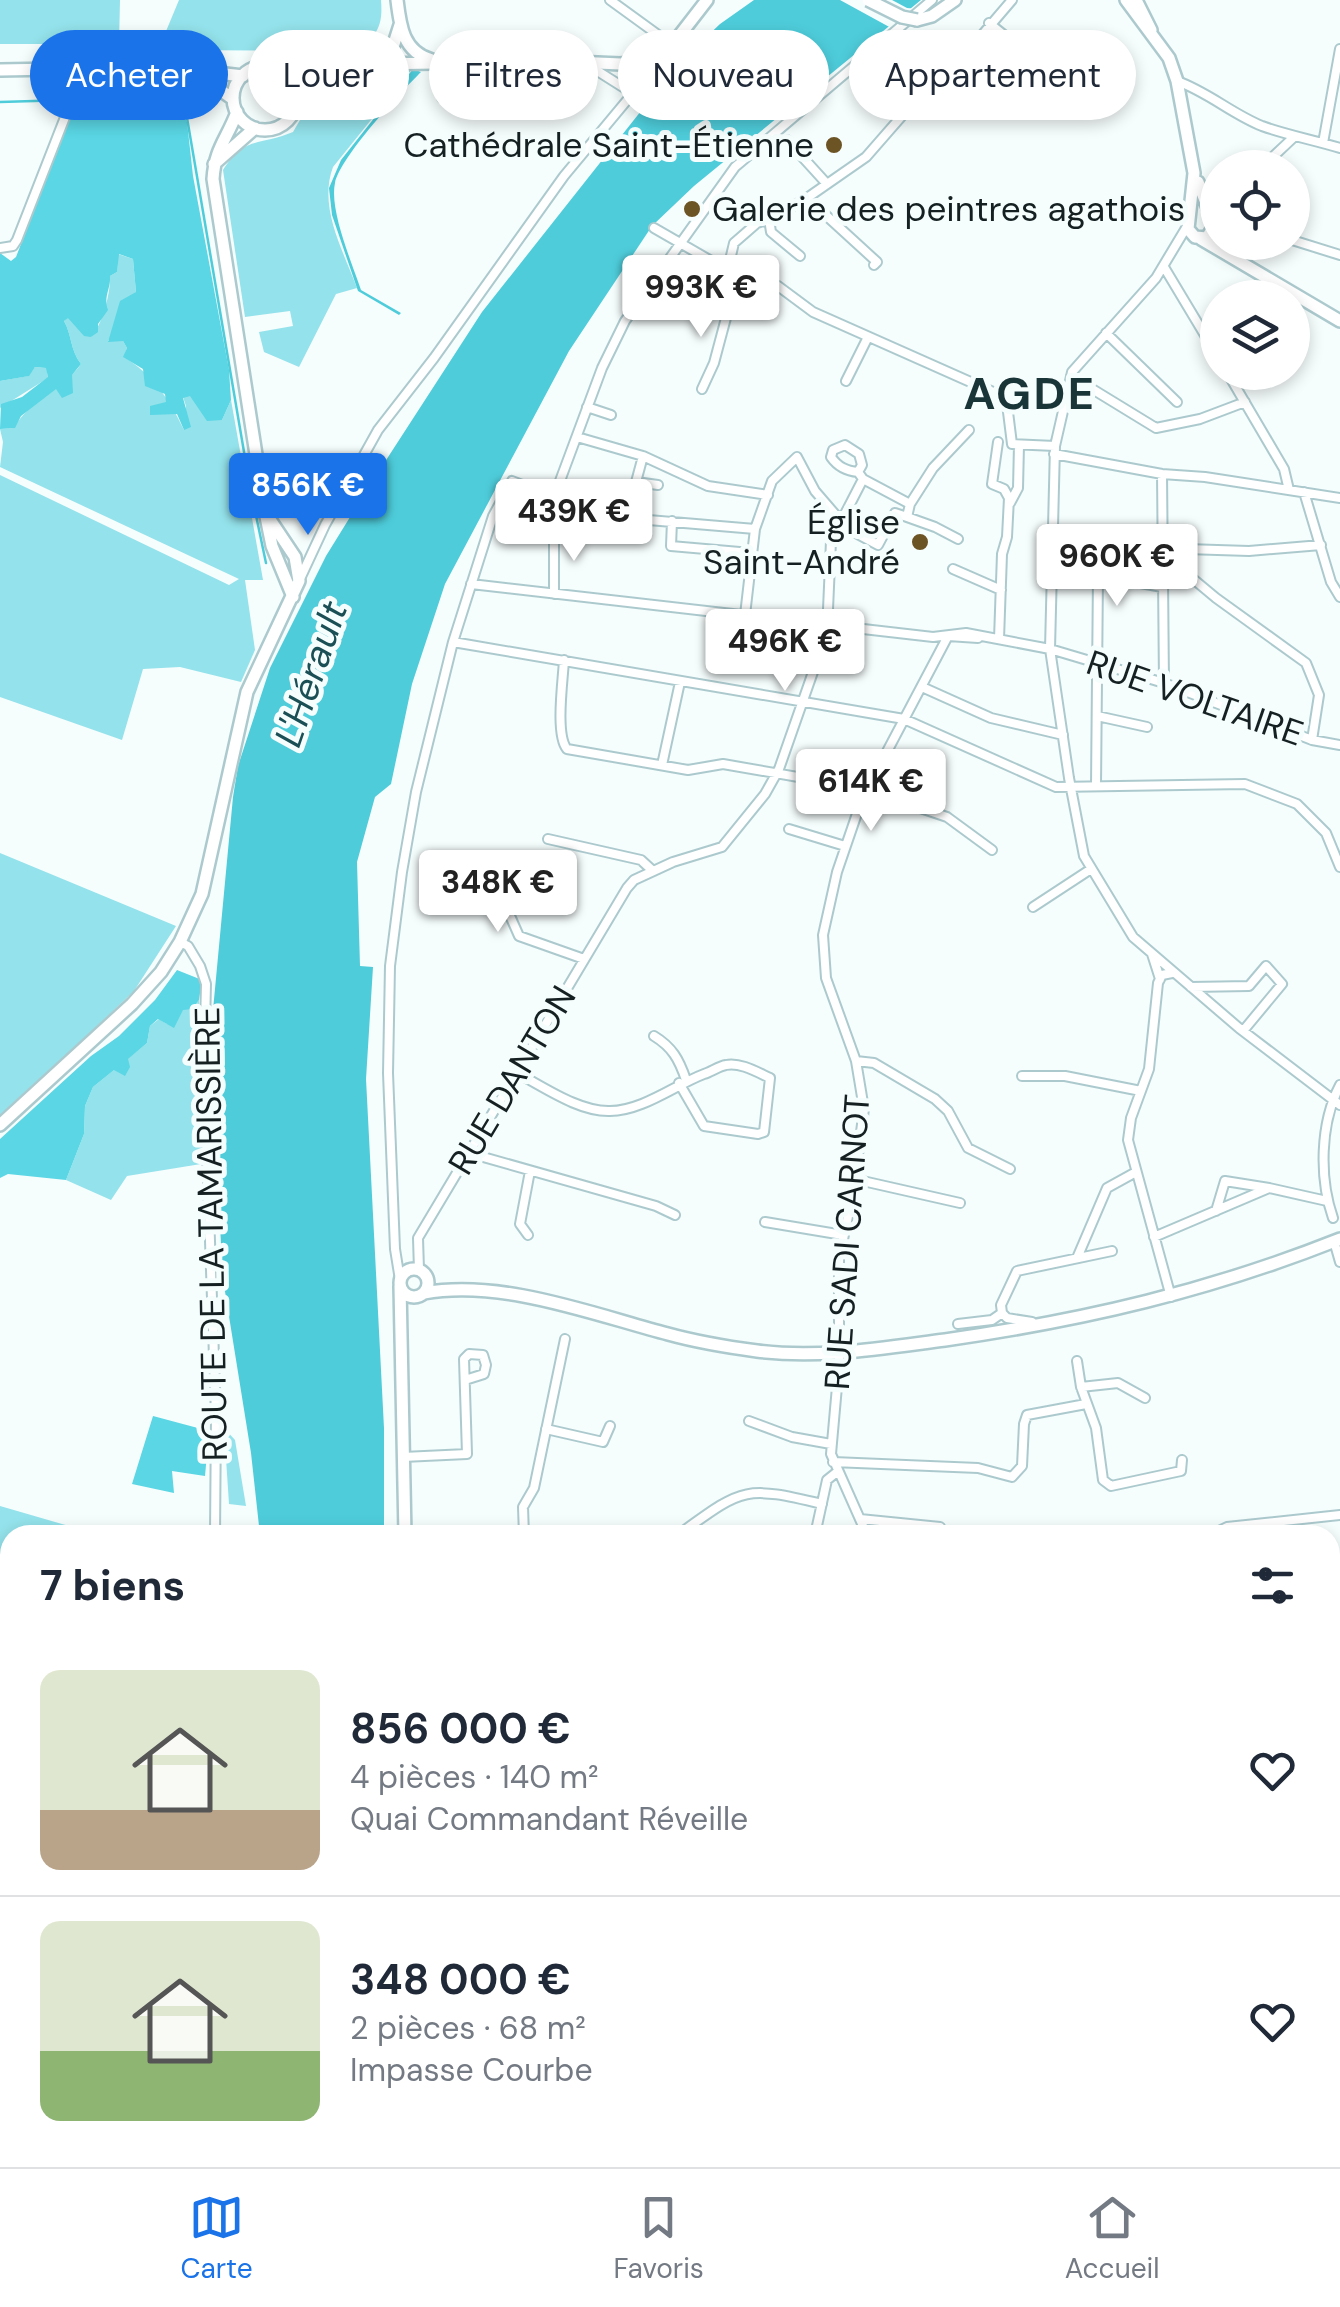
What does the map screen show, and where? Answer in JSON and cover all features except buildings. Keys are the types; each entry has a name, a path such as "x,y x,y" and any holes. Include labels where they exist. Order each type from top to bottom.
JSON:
{"main road":[{"path":"397,0 400,25 415,54 429,58"},
{"path":"684,30 708,0"},
{"path":"868,0 902,17 921,19 955,0"},
{"path":"1126,0 1169,58 1177,81 1194,174 1194,203 1188,222 1190,234 1200,239"},
{"path":"1136,0 1154,39"},
{"path":"398,30 400,25"},
{"path":"0,70 30,69"},
{"path":"228,74 248,74"},
{"path":"242,76 230,131 216,150 213,179 265,512 277,560 293,597"},
{"path":"228,100 255,128"},
{"path":"214,164 255,128 280,126 287,120"},
{"path":"1194,174 1200,188"},
{"path":"1188,222 1200,213"},
{"path":"1236,260 1340,321"},
{"path":"0,1126 132,1004 161,972 180,942 206,880 247,692 300,576 295,557 265,512"},
{"path":"405,1525 400,1283 406,1272 422,1272 452,1288 571,1306 702,1342 794,1354 839,1352 1047,1324 1170,1297 1337,1240"},
{"path":"400,1332 428,1285 422,1272"},
{"path":"400,1283 404,1293 420,1295 452,1288"}],"street":[{"path":"610,0 646,30"},
{"path":"554,594 554,498 602,368 625,321 743,160 932,0"},
{"path":"985,30 1012,0"},
{"path":"990,23 999,30"},
{"path":"1322,143 1340,49"},
{"path":"1177,81 1204,91 1261,125 1340,148"},
{"path":"277,560 300,576 378,430 564,176 618,112"},
{"path":"0,248 12,246 18,240 64,120"},
{"path":"702,388 714,363 728,300 734,242 757,223 807,198 866,156 899,120"},
{"path":"1280,150 1295,136"},
{"path":"788,140 827,184"},
{"path":"807,198 876,262 874,265"},
{"path":"770,219 771,232 800,256"},
{"path":"1167,264 1188,222"},
{"path":"654,228 720,266 733,267 778,286 813,312 1002,396 1015,444 1018,488 1008,506"},
{"path":"1200,239 1185,245 1167,264 1072,376 1055,450 1050,649 1071,787 1083,854 1128,931 1244,1032 1337,1103"},
{"path":"1310,246 1340,255"},
{"path":"1167,264 1200,324"},
{"path":"1106,333 1177,402"},
{"path":"846,381 868,337"},
{"path":"1072,376 1156,428 1200,419 1244,402"},
{"path":"1237,390 1284,469 1289,490"},
{"path":"587,407 612,415"},
{"path":"907,517 910,504 934,468 970,430"},
{"path":"577,436 644,456 708,486 768,495"},
{"path":"998,442 992,484 1007,493 1008,506 999,640"},
{"path":"1015,444 1162,474 1340,498"},
{"path":"644,456 636,482 658,485"},
{"path":"745,615 755,528 772,481 797,457 815,491 839,522 878,546 896,513 936,527 958,540"},
{"path":"1162,474 1164,683"},
{"path":"839,522 860,475 910,504"},
{"path":"400,1283 388,1073 390,966 416,792 453,642 493,516 512,481 554,498"},
{"path":"1304,492 1331,582 1340,597"},
{"path":"554,512 755,528"},
{"path":"672,521 671,546 751,553"},
{"name":"RUE DANTON","path":"422,1272 418,1238 626,888 653,871 722,847 750,817 776,774 828,626 831,541 839,522"},
{"path":"1162,552 1321,545"},
{"path":"1162,552 1216,598 1306,663 1319,694 1312,740"},
{"path":"954,568 1000,590"},
{"path":"1096,785 1098,575 1162,587"},
{"name":"RUE VOLTAIRE","path":"471,584 828,626 948,636 966,633 1098,662 1338,747"},
{"name":"RUE SADI CARNOT","path":"862,1525 833,1462 831,1444 839,1352 838,1269 864,1109 856,1061 829,988 823,958 824,929 845,846 866,790 948,636"},
{"path":"453,642 904,720 1056,787 1245,784 1306,811 1326,834 1340,867"},
{"path":"564,660 562,743 567,749 688,770 723,764 866,790 948,817 992,850"},
{"path":"662,765 680,682"},
{"path":"922,687 991,718 1063,735"},
{"path":"1097,716 1148,727"},
{"path":"788,830 845,846"},
{"path":"548,839 641,860 653,871"},
{"path":"535,870 522,893 503,900 519,936 584,959"},
{"path":"1034,906 1091,870"},
{"name":"ROUTE DE LA TAMARISSIÈRE","path":"180,942 188,946 206,984 204,1067 216,1415 215,1525"},
{"path":"1152,954 1160,978 1149,1068 1131,1118 1129,1148 1170,1297"},
{"path":"1191,987 1249,986 1266,966 1270,967 1282,984 1244,1032"},
{"path":"1160,978 1167,972 1176,975"},
{"path":"516,1073 575,1102 614,1112 635,1106 683,1082 725,1064 743,1066 770,1078 764,1132 704,1126 683,1082 679,1060 668,1044 654,1036"},
{"path":"856,1061 874,1063 936,1099 948,1111 968,1148 1010,1168"},
{"path":"1022,1076 1065,1076 1141,1091"},
{"path":"1333,1218 1327,1201 1325,1145 1340,1085"},
{"path":"469,1153 676,1215"},
{"path":"528,1235 520,1224 530,1171"},
{"path":"1078,1258 1106,1188 1136,1172"},
{"path":"854,1179 960,1203"},
{"path":"1216,1211 1225,1180 1327,1201"},
{"path":"1154,1237 1270,1188"},
{"path":"765,1222 842,1235"},
{"path":"1337,1240 1340,1262"},
{"path":"1047,1324 1007,1318 1002,1312 1017,1271 1112,1250"},
{"path":"958,1324 992,1320 1002,1312"},
{"path":"524,1525 523,1507 534,1488 565,1339"},
{"path":"1077,1361 1081,1387 1096,1428 1103,1480 1111,1486 1180,1471 1182,1460"},
{"path":"403,1456 467,1454 464,1380"},
{"path":"1081,1387 1118,1384 1145,1398"},
{"path":"833,1462 978,1468 1012,1477 1022,1466 1027,1415 1086,1404"},
{"path":"749,1421 792,1437 831,1444"},
{"path":"546,1429 603,1442 610,1426"},
{"path":"817,1525 827,1480 837,1472"},
{"path":"692,1525 721,1504 746,1493 772,1492 822,1504"},
{"path":"1246,1525 1340,1515"},
{"path":"860,1520 917,1525"}],"shaded area":[{"path":"0,0 120,0 119,30 30,30 30,44 0,44"},
{"path":"179,0 381,0 377,30 248,30 248,50 228,50 228,30 166,30"},
{"path":"69,120 186,120 229,370 231,400 222,420 207,421 190,396 183,398 191,427 184,430 177,414 150,415 150,406 166,402 165,394 145,386 143,369 123,357 127,348 123,341 108,342 120,301 136,292 133,259 119,254 117,272 110,276 108,310 98,324 98,332 84,336 68,318 64,321 81,364 72,375 73,393 62,398 56,389 21,416 15,428 0,429 1,404 22,397 48,377 46,368 35,367 29,376 0,381 0,253 11,261 16,257"},
{"path":"300,120 371,120 333,167 329,182 330,213 357,288 336,294 299,367 264,352 259,332 293,326 290,311 245,317 223,170 247,146 293,132"},
{"path":"118,254 133,259 136,292 108,341 123,341 127,348 124,357 160,389 184,430 183,397 191,395 222,420 231,400 263,580 245,580 255,650 241,682 180,667 143,669 122,740 0,697 0,475 229,585 239,579 0,467 0,429 14,428 29,409 81,364 64,321 68,317 91,337 105,308 110,276 117,272"},
{"path":"35,367 47,368 48,378 0,408 0,381 28,376"},
{"path":"0,853 176,926 134,991 0,1118"},
{"path":"177,970 202,980 199,1000 192,1009 183,1010 174,1028 158,1019 150,1026 147,1043 128,1059 130,1067 125,1076 114,1070 93,1087 85,1106 84,1134 66,1180 8,1174 0,1178 0,1139 91,1056 119,1036 155,1000"},
{"path":"199,1000 201,1164 127,1176 111,1200 66,1180 84,1134 85,1106 93,1087 147,1043 150,1026 159,1019 167,1024"},
{"path":"153,1416 209,1431 205,1476 172,1471 174,1493 132,1484"},
{"path":"224,1428 235,1440 246,1506 229,1504"},
{"path":"0,1506 66,1525 0,1525"}],"water":[{"path":"754,0 921,0 884,30 849,30 849,59 829,75 829,30 714,30"},
{"path":"413,69 421,72 409,85"},
{"path":"377,120 340,171 335,183 335,207 361,290 399,315 358,291 332,215 329,188 341,160"},
{"name":"L'Hérault","path":"634,120 775,120 652,226 569,351 445,584 412,684 391,784 375,797 357,862 360,966 373,967 366,1079 384,1428 384,1525 259,1525 223,1279 217,1173 213,1010 238,766 270,668 326,556 482,312"}],"pier":[{"path":"840,0 892,0 918,9 893,29"}],"waterway":[{"path":"0,102 30,101"},
{"path":"187,120 266,563"}],"place":[{"name":"Cathédrale Saint-Étienne","path":"834,145"},
{"name":"Galerie des peintres agathois","path":"692,209"},
{"name":"Église Saint-André","path":"920,542"}],"district":[{"name":"AGDE","path":"1030,393"}]}
